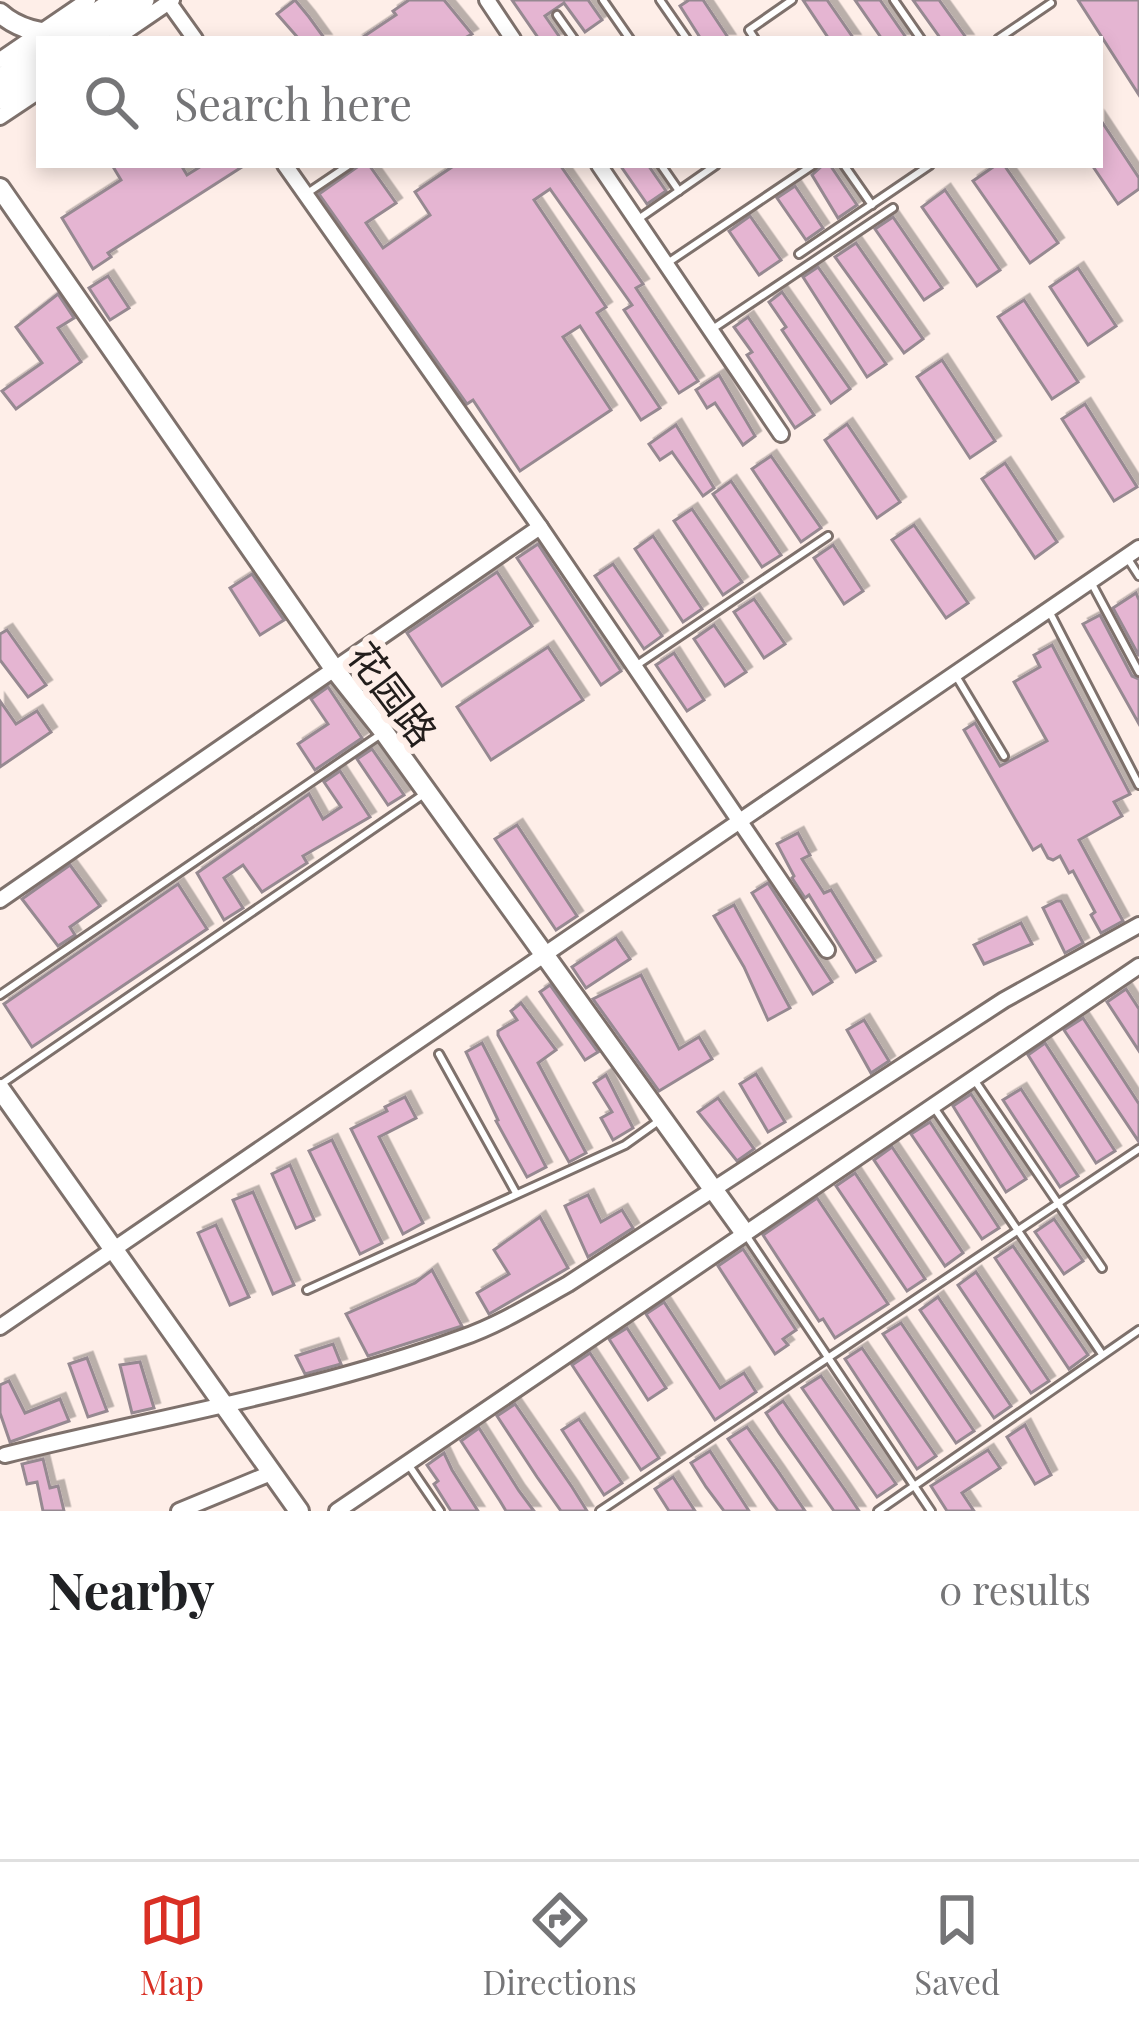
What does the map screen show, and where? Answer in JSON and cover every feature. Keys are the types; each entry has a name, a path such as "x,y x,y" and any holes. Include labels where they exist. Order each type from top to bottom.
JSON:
{"main road":[{"path":"64,36 117,0"},
{"path":"66,36 143,0"},
{"path":"0,80 36,55"},
{"path":"0,98 36,73"}],"street":[{"path":"61,36 88,0"},
{"path":"487,0 511,36"},
{"path":"119,36 170,1 193,36"},
{"path":"0,13 11,23 47,36"},
{"path":"0,60 36,48"},
{"path":"0,117 36,93"},
{"path":"288,168 540,527 826,950"},
{"path":"601,168 781,434"},
{"name":"花园路","path":"0,188 334,670 384,732 744,1232"},
{"path":"0,900 540,527"},
{"path":"0,1328 1133,552"},
{"path":"5,1455 224,1408 464,1338 568,1284 1045,975 1139,926"},
{"path":"337,1511 1139,966"},
{"path":"0,1087 299,1511"},
{"path":"179,1511 271,1473"}],"lane":[{"path":"603,0 628,36"},
{"path":"660,0 685,36"},
{"path":"753,36 749,30 792,0"},
{"path":"894,0 920,36"},
{"path":"1002,36 1052,3"},
{"path":"557,15 572,36"},
{"path":"306,194 345,168"},
{"path":"663,168 679,191"},
{"path":"637,220 712,168"},
{"path":"666,264 809,168"},
{"path":"846,168 872,205"},
{"path":"799,254 926,168"},
{"path":"711,330 893,208"},
{"path":"635,666 828,536"},
{"path":"1133,552 1139,576"},
{"path":"1090,581 1139,672"},
{"path":"1048,610 1139,785"},
{"path":"954,674 1004,756"},
{"path":"0,995 384,732"},
{"path":"0,1087 427,791"},
{"path":"439,1054 516,1193"},
{"path":"974,1078 1102,1268"},
{"path":"933,1106 1102,1354"},
{"path":"307,1290 625,1145 662,1119"},
{"path":"600,1511 1139,1149"},
{"path":"744,1232 931,1511"},
{"path":"878,1511 1139,1330"},
{"path":"406,1461 440,1511"}],"building":[{"path":"295,0 323,36 296,36 277,14"},
{"path":"409,0 444,0 472,34 364,36 396,15 393,11"},
{"path":"512,0 588,0 602,20 585,32 564,3 545,16 559,36 537,36"},
{"path":"703,0 727,36 699,36 680,6"},
{"path":"803,0 827,0 852,36 827,36"},
{"path":"855,0 880,0 905,36 880,36"},
{"path":"913,0 939,0 965,36 939,36"},
{"path":"1078,0 1139,0 1139,95 1103,36"},
{"path":"1103,124 1139,178 1139,189 1118,204 1094,168 1103,168"},
{"path":"114,168 183,168 187,175 198,168 240,168 108,253 111,257 93,269 62,218 121,180"},
{"path":"356,168 371,168 396,203 366,223 383,248 430,215 415,192 451,168 562,168 643,284 636,288 698,381 679,393 624,310 632,305 550,189 534,200 606,307 597,313 660,408 641,420 580,326 563,337 611,410 520,471 473,400 467,404 319,194"},
{"path":"622,168 650,168 666,191 647,204"},
{"path":"820,168 832,168 857,205 838,218 812,175"},
{"path":"992,168 1006,168 1058,243 1030,263 973,181"},
{"path":"795,186 823,228 806,240 777,198"},
{"path":"945,190 1000,270 977,286 922,207"},
{"path":"750,216 781,260 759,275 729,231"},
{"path":"893,217 942,288 924,300 875,229"},
{"path":"856,243 923,339 904,353 835,257"},
{"path":"818,267 886,364 867,377 803,277"},
{"path":"1078,268 1116,326 1088,345 1050,287"},
{"path":"108,276 129,308 110,320 89,288"},
{"path":"782,292 850,389 831,403 769,302"},
{"path":"58,294 74,318 58,328 81,362 16,409 2,391 42,363 16,327"},
{"path":"1024,300 1078,382 1052,399 998,317"},
{"path":"748,317 814,415 795,428 734,327"},
{"path":"942,360 995,441 970,458 917,377"},
{"path":"719,375 755,436 743,445 715,403 707,408 696,390"},
{"path":"1085,404 1137,487 1114,501 1062,419"},
{"path":"847,424 900,502 877,518 825,440"},
{"path":"676,425 714,488 703,496 672,452 660,460 649,444"},
{"path":"771,456 821,528 801,542 752,469"},
{"path":"1005,463 1057,542 1035,558 982,479"},
{"path":"731,481 781,555 762,567 713,494"},
{"path":"692,509 742,582 723,595 674,521"},
{"path":"914,525 968,603 946,618 892,540"},
{"path":"653,536 702,609 683,622 635,549"},
{"path":"538,544 621,671 601,685 517,558"},
{"path":"833,545 863,591 844,604 814,558"},
{"path":"613,564 662,636 644,649 595,576"},
{"path":"497,572 532,626 442,686 407,633"},
{"path":"252,574 284,620 260,635 230,588"},
{"path":"1136,593 1139,600 1139,656 1113,608"},
{"path":"754,599 785,644 764,658 734,612"},
{"path":"1100,615 1132,676 1139,679 1139,724 1083,624"},
{"path":"714,625 746,672 725,686 694,639"},
{"path":"7,630 46,685 28,697 0,660 0,634"},
{"path":"1052,645 1130,794 1114,802 1122,816 1079,840 1123,921 1101,933 1073,871 1069,873 1060,856 1048,858 1041,845 1033,850 964,730 975,723 1000,766 1047,741 1014,682 1040,667 1034,655"},
{"path":"548,647 583,700 491,760 457,707"},
{"path":"674,653 704,700 687,711 656,665"},
{"path":"328,687 362,738 315,770 298,744 328,724 311,699"},
{"path":"0,701 16,724 37,711 51,732 0,767"},
{"path":"372,749 404,795 388,805 357,759"},
{"path":"340,771 370,817 303,856 307,863 262,892 243,865 224,878 243,908 224,920 197,873 309,794 323,819 341,807 324,782"},
{"path":"517,825 577,916 556,930 495,839"},
{"path":"798,833 810,855 802,859 824,893 831,890 875,961 856,972 809,895 805,898 792,878 777,844"},
{"path":"70,865 100,906 70,927 75,935 58,946 22,899"},
{"path":"768,883 832,982 813,994 752,893"},
{"path":"178,884 207,929 32,1047 4,1004"},
{"path":"1057,901 1083,943 1065,953 1043,908"},
{"path":"734,905 790,1008 768,1020 714,916"},
{"path":"1021,923 1032,944 984,964 974,945"},
{"path":"616,938 630,959 586,988 572,967"},
{"path":"641,975 679,1049 699,1037 712,1059 659,1091 593,999"},
{"path":"550,985 598,1052 585,1060 540,992"},
{"path":"1126,989 1139,1009 1139,1051 1107,1002"},
{"path":"521,1003 556,1050 538,1063 586,1153 569,1162 498,1035 517,1020 511,1011"},
{"path":"1083,1018 1139,1104 1139,1142 1064,1030"},
{"path":"864,1020 889,1061 871,1073 847,1030"},
{"path":"482,1043 546,1167 527,1177 466,1052"},
{"path":"1045,1043 1115,1151 1096,1163 1028,1055"},
{"path":"756,1074 785,1122 768,1132 740,1084"},
{"path":"606,1075 633,1128 613,1140 601,1118 612,1112 594,1083"},
{"path":"1021,1089 1078,1176 1060,1187 1003,1100"},
{"path":"971,1094 1026,1179 1006,1192 953,1106"},
{"path":"405,1097 416,1118 379,1137 423,1223 403,1234 351,1129"},
{"path":"718,1098 754,1149 737,1161 698,1112"},
{"path":"930,1122 999,1228 982,1239 911,1134"},
{"path":"332,1140 382,1243 360,1254 309,1151"},
{"path":"892,1147 963,1253 945,1266 874,1160"},
{"path":"290,1165 314,1220 296,1228 272,1174"},
{"path":"855,1173 925,1279 907,1291 836,1186"},
{"path":"253,1192 294,1285 273,1294 233,1200"},
{"path":"588,1195 601,1222 622,1210 633,1228 588,1257 565,1206"},
{"path":"817,1198 888,1304 835,1338 763,1235"},
{"path":"540,1217 568,1268 489,1314 477,1293 509,1274 494,1250"},
{"path":"1054,1219 1083,1261 1064,1274 1035,1232"},
{"path":"216,1225 249,1297 230,1305 198,1233"},
{"path":"1013,1246 1088,1355 1069,1369 995,1258"},
{"path":"743,1249 796,1330 783,1339 788,1345 775,1354 718,1266"},
{"path":"432,1270 462,1326 368,1356 346,1314 415,1283"},
{"path":"976,1272 1049,1381 1031,1393 958,1285"},
{"path":"938,1297 1011,1406 994,1418 920,1310"},
{"path":"664,1302 720,1388 744,1373 756,1392 715,1420 646,1314"},
{"path":"901,1323 974,1431 956,1443 883,1334"},
{"path":"627,1328 666,1388 648,1400 609,1339"},
{"path":"333,1344 341,1364 305,1374 296,1356"},
{"path":"862,1348 936,1456 917,1469 845,1359"},
{"path":"590,1353 659,1458 641,1470 572,1365"},
{"path":"87,1358 107,1411 88,1417 69,1364"},
{"path":"140,1362 154,1408 132,1413 120,1365"},
{"path":"821,1376 896,1484 877,1497 802,1388"},
{"path":"9,1381 25,1413 60,1399 69,1421 10,1442 0,1413 0,1385"},
{"path":"783,1401 859,1511 834,1511 779,1433 766,1413"},
{"path":"515,1404 587,1511 561,1511 537,1477 497,1416"},
{"path":"579,1419 622,1483 604,1495 562,1430"},
{"path":"1025,1425 1051,1475 1035,1484 1007,1437"},
{"path":"747,1427 805,1511 778,1511 772,1503 728,1439"},
{"path":"479,1428 534,1511 506,1511 461,1441"},
{"path":"988,1450 1000,1468 962,1493 974,1511 947,1511 931,1486"},
{"path":"710,1451 749,1511 724,1511 706,1487 691,1463"},
{"path":"444,1453 478,1511 451,1511 434,1484 438,1481 427,1465"},
{"path":"43,1459 50,1488 58,1486 64,1511 43,1511 37,1482 27,1484 22,1464"},
{"path":"673,1477 695,1511 669,1511 655,1489"}]}
